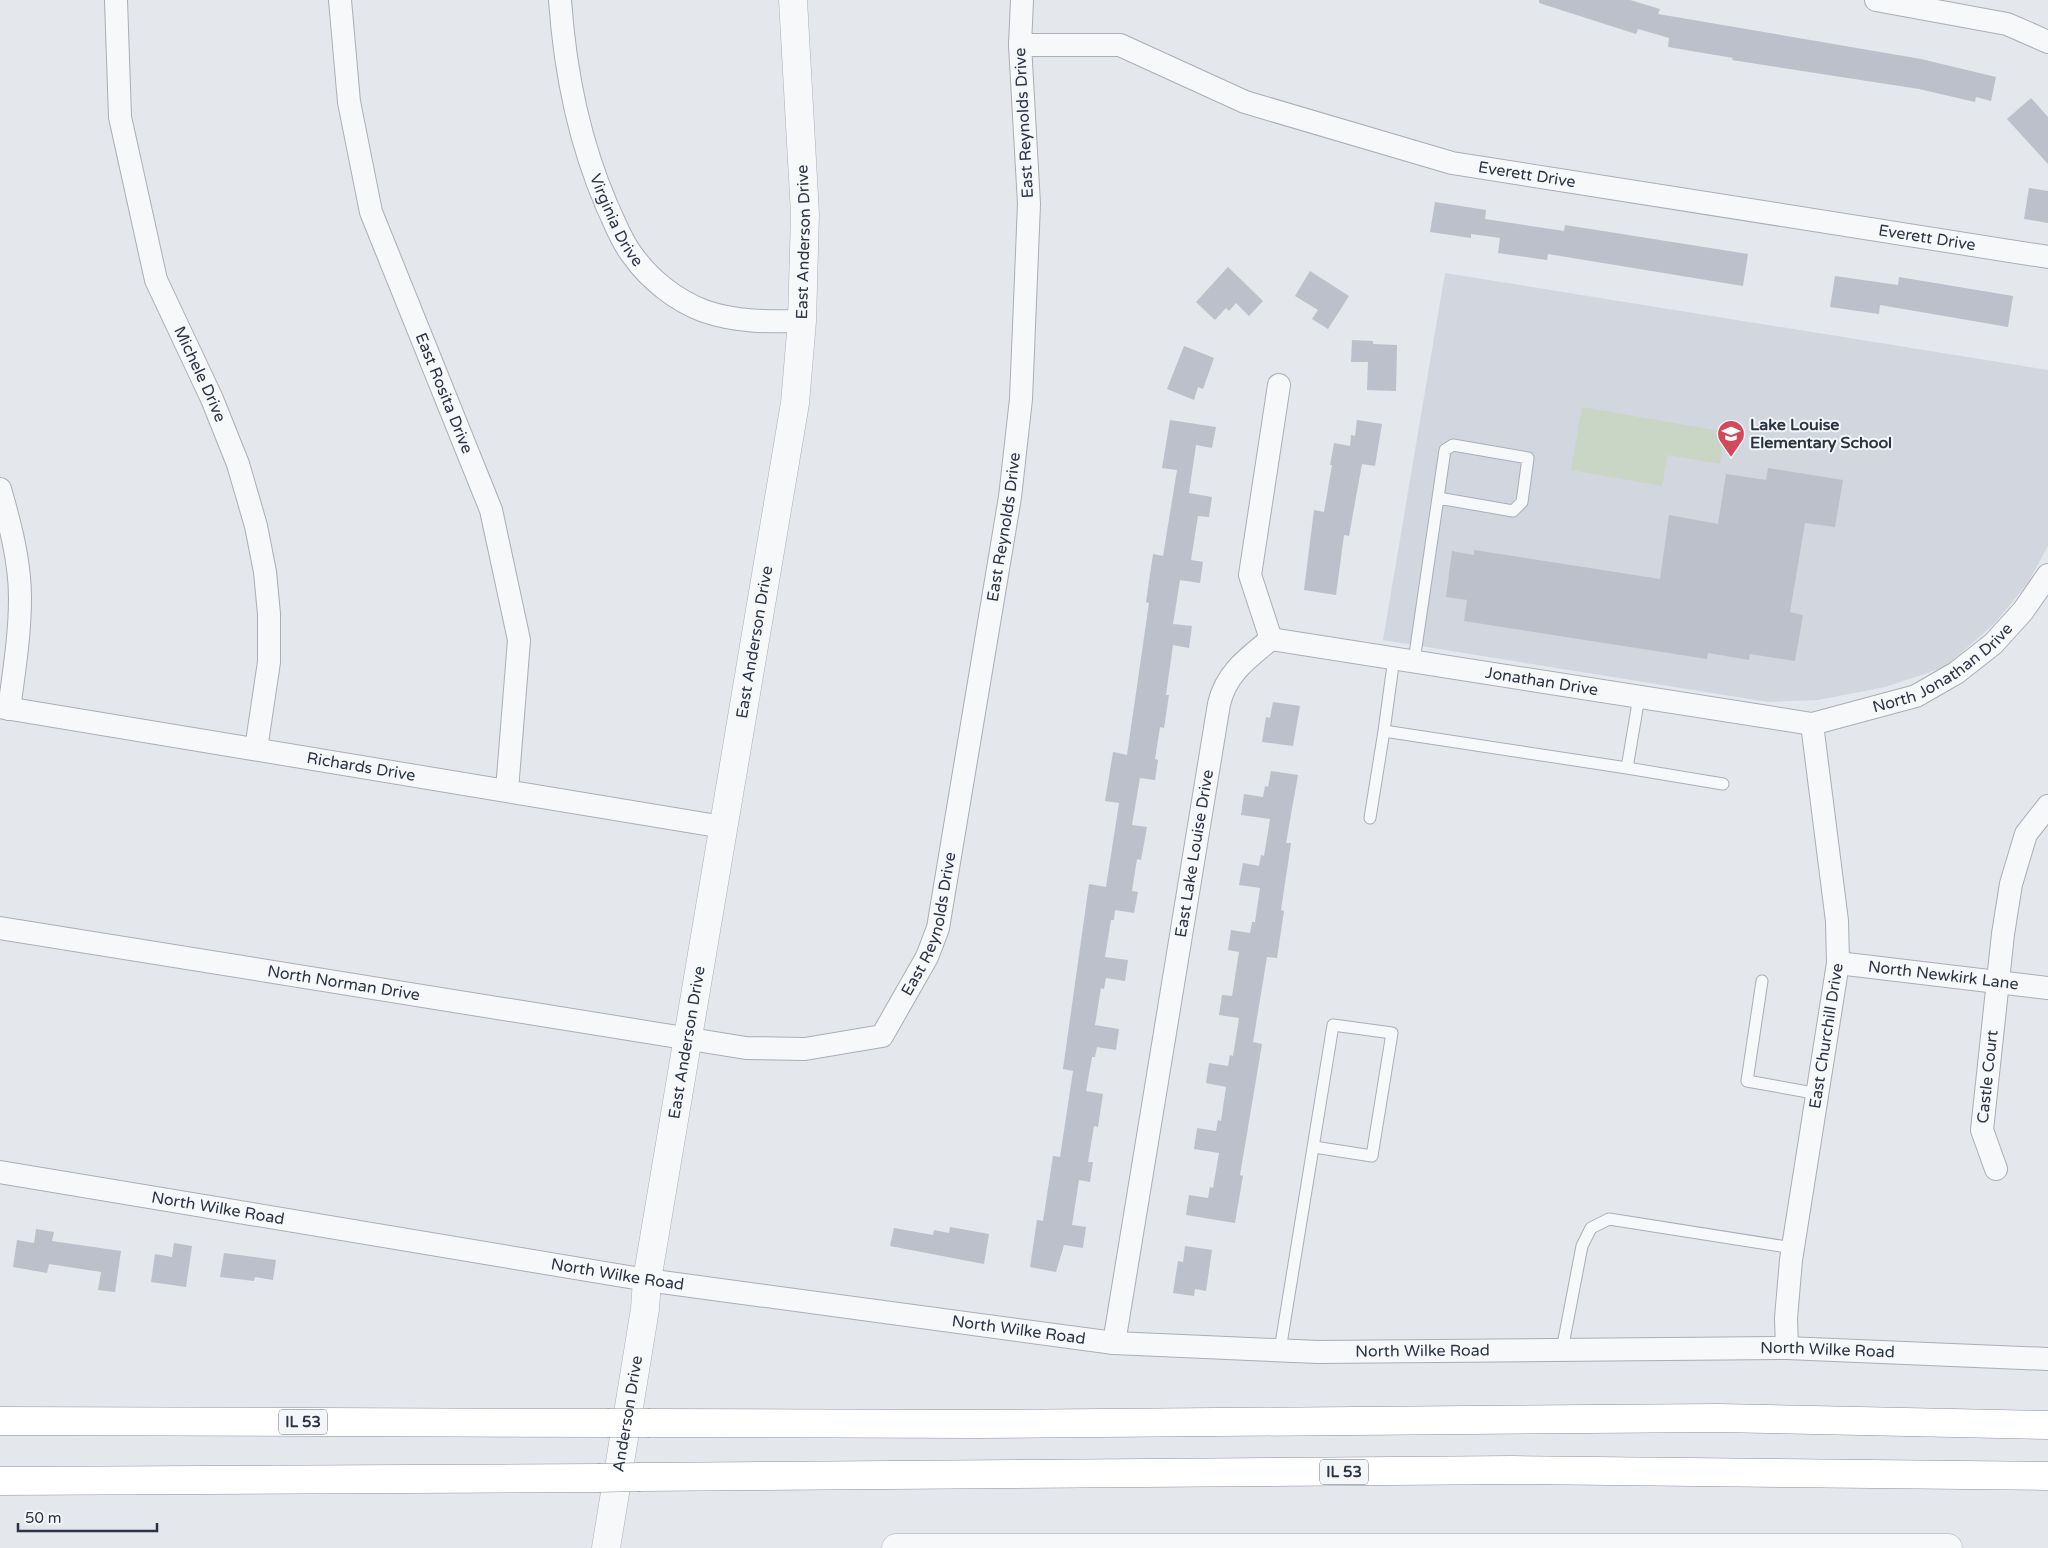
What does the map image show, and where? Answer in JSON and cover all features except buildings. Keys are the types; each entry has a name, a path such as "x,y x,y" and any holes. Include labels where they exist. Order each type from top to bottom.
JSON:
{"highway":[{"name":"IL 53","path":"0,1421 987,1424 1718,1418 2048,1425"},
{"name":"IL 53","path":"0,1482 1503,1470 2048,1476"}],"street":[{"name":"Michele Drive","path":"116,0 120,117 156,280 212,399 238,464 256,526 266,572 269,614 269,662 256,749"},
{"name":"East Rosita Drive","path":"340,0 349,102 371,212 491,510 519,640 507,790"},
{"name":"Virginia Drive","path":"560,0 563,42 574,109 586,152 604,199 632,256 658,283 681,300 703,310 745,320 802,321"},
{"name":"East Anderson Drive","path":"647,1280 791,436 799,368 805,214 793,0"},
{"name":"East Reynolds Drive","path":"882,1036 927,957 938,928 1010,497 1022,399 1029,204 1020,45 1022,0"},
{"path":"1876,0 2007,24 2048,42"},
{"name":"Everett Drive","path":"1020,45 1120,45 1246,102 1452,163 2048,257"},
{"path":"1271,639 1250,575 1279,385"},
{"path":"0,489 11,527 18,568 20,597 19,632 5,708"},
{"name":"North Jonathan Drive","path":"1812,724 1916,696 1956,673 1993,644 2023,611 2048,575"},
{"name":"Jonathan Drive","path":"1271,639 1812,724"},
{"name":"East Lake Louise Drive","path":"1114,1343 1219,704 1226,683 1234,669 1271,639"},
{"name":"Richards Drive","path":"5,708 723,827"},
{"name":"East Churchill Drive","path":"1787,1348 1786,1318 1793,1248 1838,963 1837,921 1812,724"},
{"name":"Castle Court","path":"1996,1169 1982,1130 1997,983 2011,884 2026,834 2048,806"},
{"name":"North Norman Drive","path":"0,928 746,1048 805,1049 882,1036"},
{"name":"North Newkirk Lane","path":"1838,963 2048,988"},
{"name":"North Wilke Road","path":"0,1172 647,1280 1114,1343 1328,1352 1787,1348 2048,1358"},
{"name":"Anderson Drive","path":"606,1548 645,1309 647,1280"},
{"path":"896,1548 1948,1548"}],"lane":[{"path":"1370,818 1384,731 1404,660 1438,498 1445,450 1453,446 1528,458 1522,502 1513,511 1438,498"},
{"path":"1628,768 1639,697"},
{"path":"1384,731 1723,784"},
{"path":"1762,981 1747,1081 1818,1094"},
{"path":"1280,1350 1333,1025 1392,1033 1372,1156 1314,1147"},
{"path":"1562,1350 1582,1246 1592,1228 1609,1219 1793,1248"}],"shaded area":[{"name":"Lake Louise Elementary School","path":"1445,273 2048,370 2048,546 2027,584 1994,624 1945,667 1885,687 1818,700 1768,702 1383,640"}],"green space":[{"path":"1582,407 1726,432 1720,464 1668,455 1662,486 1571,470"}],"place":[{"name":"Lake Louise Elementary School","path":"1731,458"}]}
